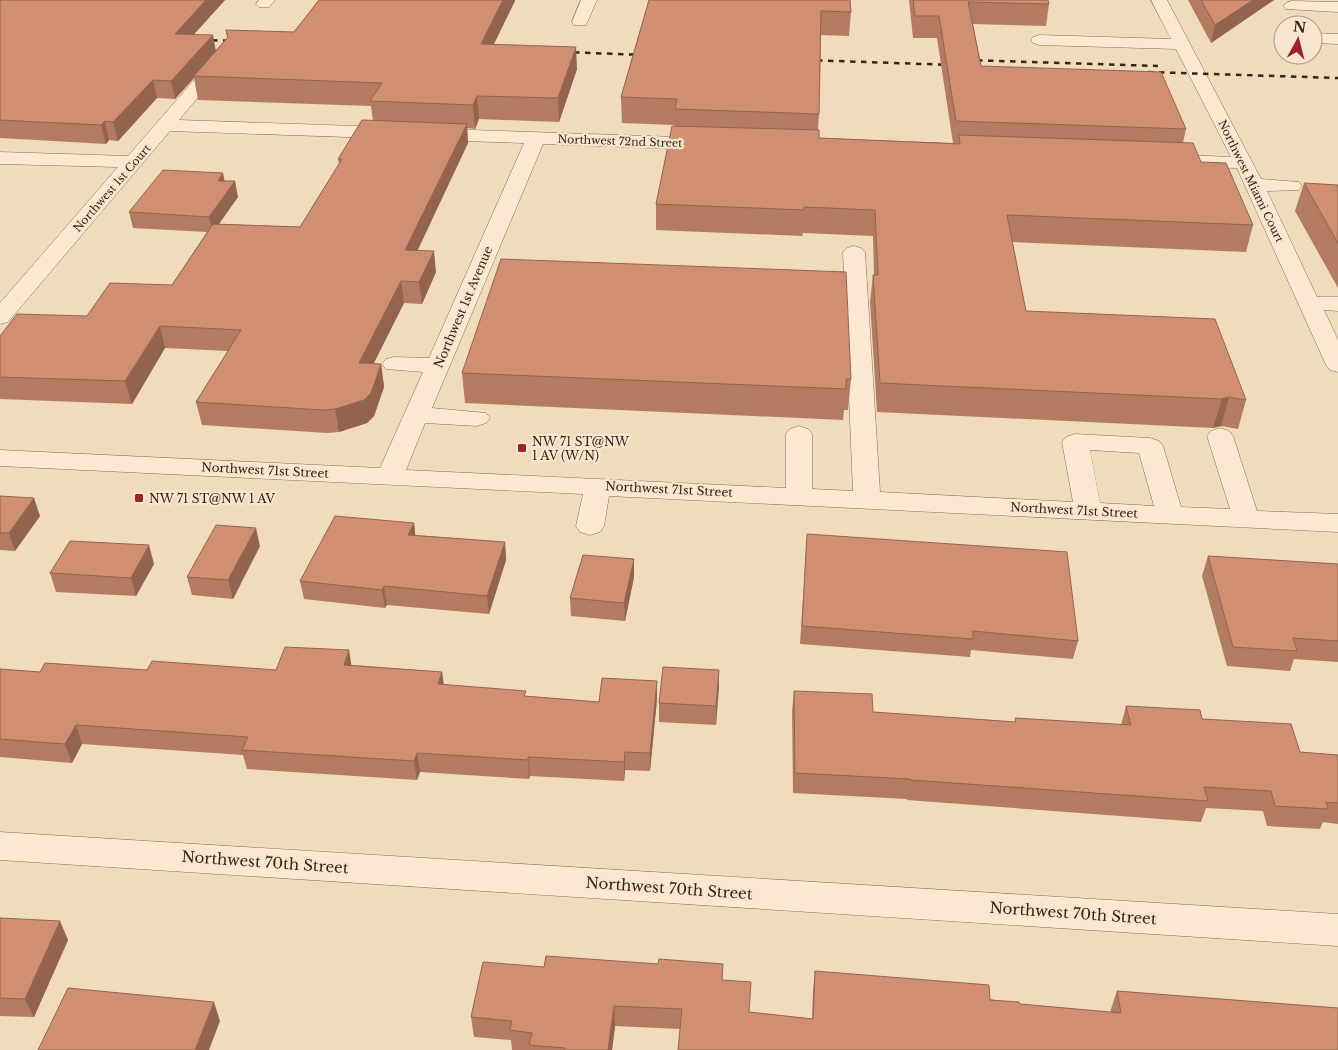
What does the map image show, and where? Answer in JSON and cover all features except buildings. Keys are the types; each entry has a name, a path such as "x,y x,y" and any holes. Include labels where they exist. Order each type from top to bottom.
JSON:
{"street":[{"path":"580,22 589,0"},
{"name":"Northwest Miami Court","path":"1159,0 1244,163 1338,365"},
{"path":"1291,6 1338,7"},
{"path":"1323,38 1338,39"},
{"path":"1039,40 1182,44"},
{"name":"Northwest 1st Court","path":"4,308 134,162 223,58"},
{"name":"Northwest 72nd Street","path":"166,125 726,145"},
{"name":"Northwest 1st Avenue","path":"390,476 438,366 492,262 536,138"},
{"path":"0,158 134,162"},
{"path":"1144,159 1244,163"},
{"path":"1254,185 1292,186"},
{"path":"854,252 867,499"},
{"path":"1309,303 1338,304"},
{"path":"394,364 438,366"},
{"path":"416,415 477,418"},
{"path":"799,434 799,496"},
{"path":"1220,436 1246,518"},
{"path":"1088,510 1075,442 1150,446 1170,514"},
{"name":"Northwest 71st Street","path":"0,458 1338,523"},
{"path":"590,526 598,486"},
{"name":"Northwest 70th Street","path":"0,846 1338,930"}],"railway":[{"path":"201,40 239,41"},
{"path":"563,52 646,55"},
{"path":"806,60 953,65"},
{"path":"966,60 1158,66"},
{"path":"1148,72 1338,78"}],"place":[{"name":"NW 71 ST@NW 1 AV (W/N)","path":"522,448"},
{"name":"NW 71 ST@NW 1 AV","path":"139,498"}]}
